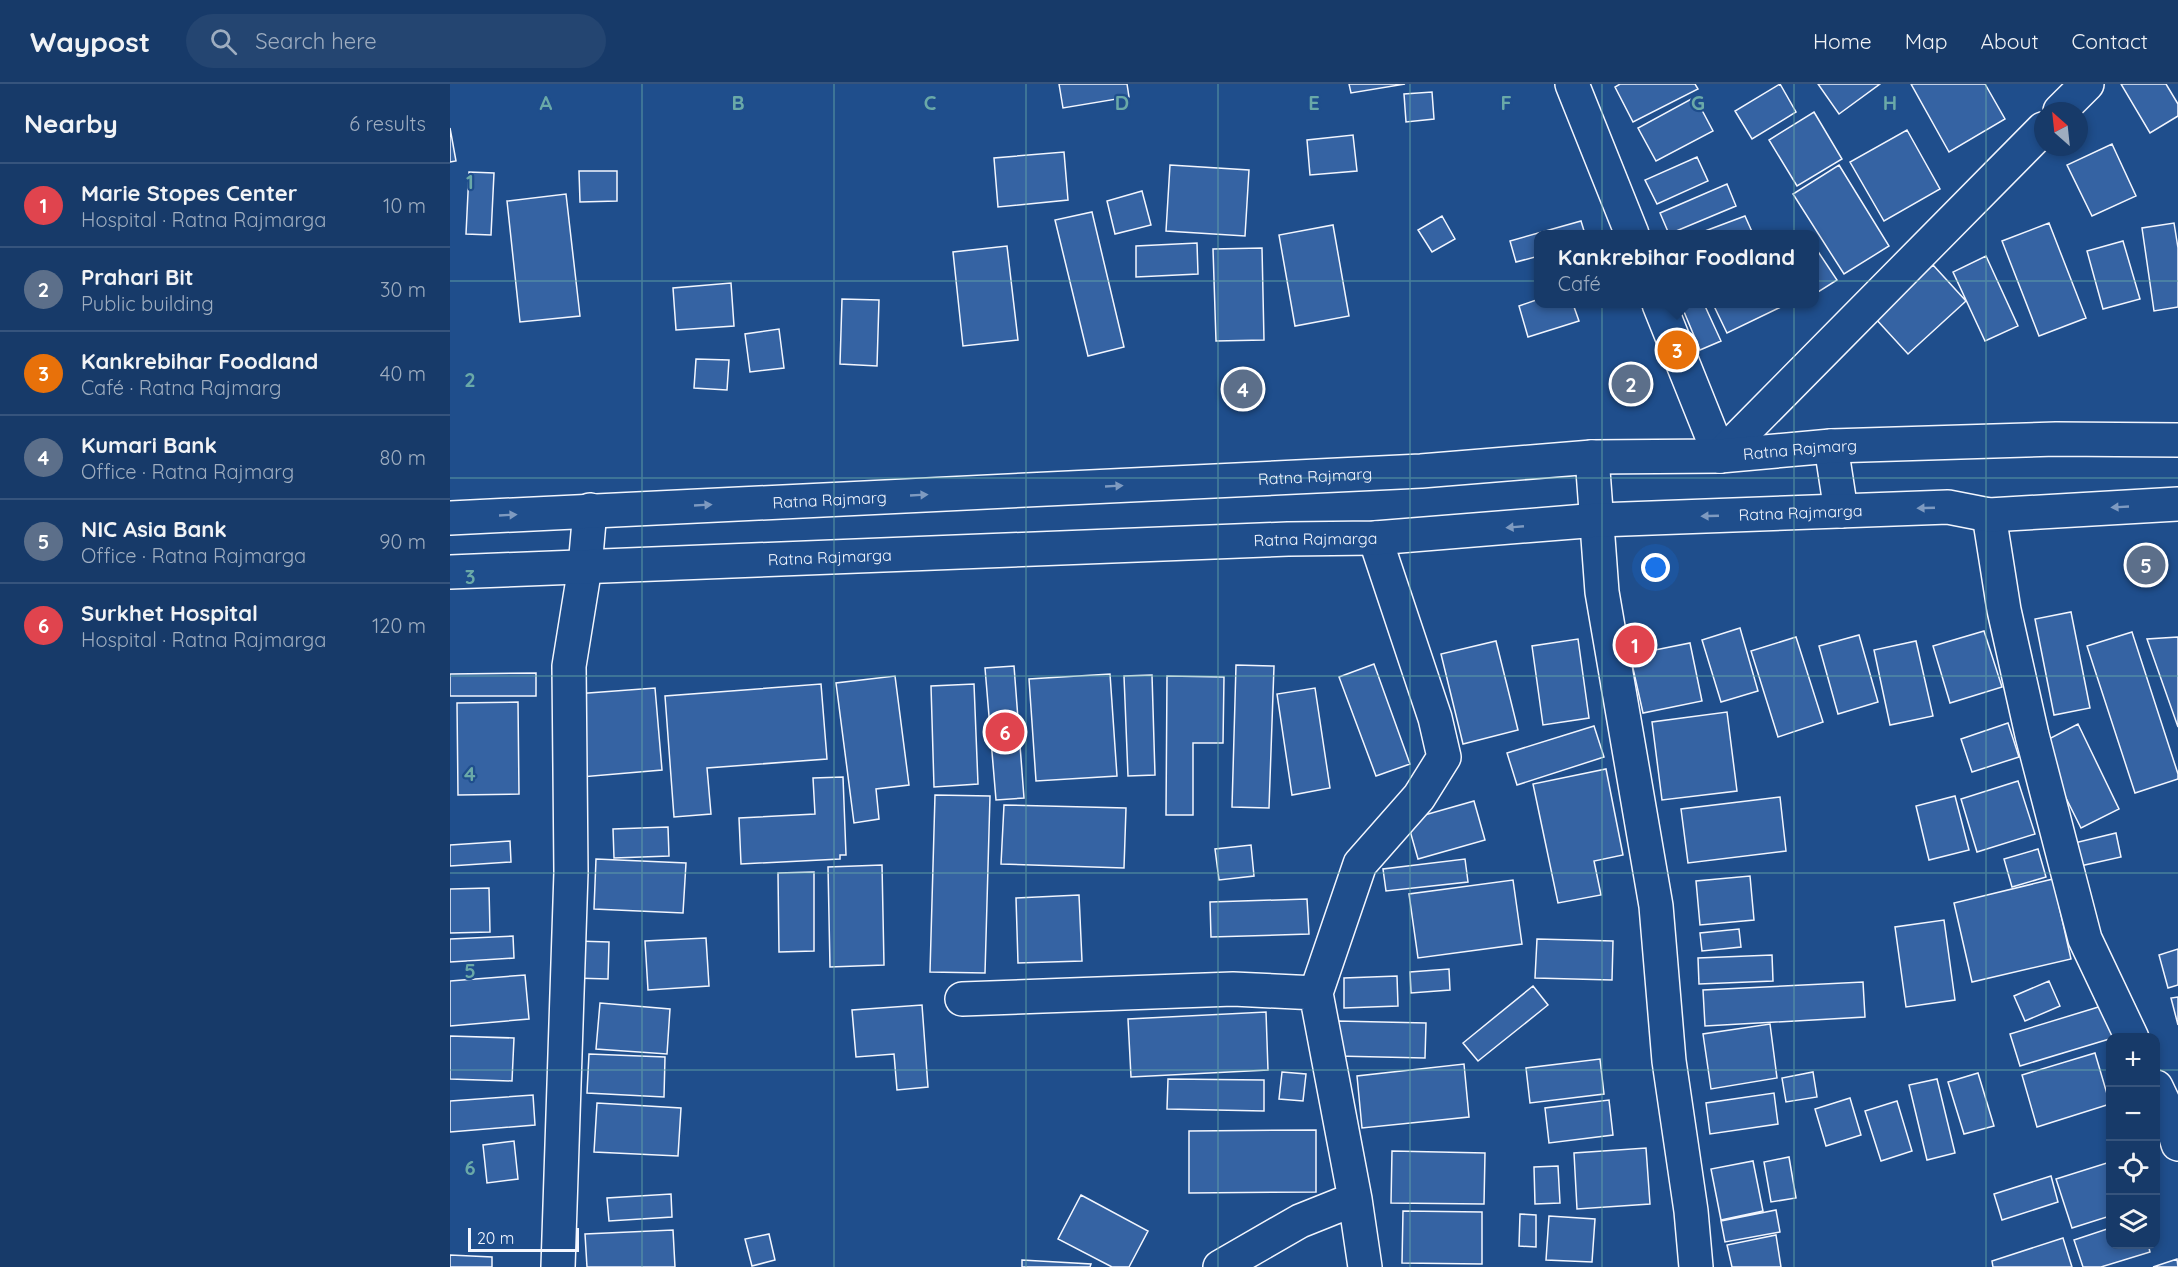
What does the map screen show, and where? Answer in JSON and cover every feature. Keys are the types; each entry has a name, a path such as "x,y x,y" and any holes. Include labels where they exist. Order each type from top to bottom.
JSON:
{"main road":[{"path":"1572,84 1630,230"},
{"path":"2069,102 2087,84"},
{"path":"1661,308 1720,456 2034,138"},
{"name":"Ratna Rajmarg","path":"450,518 1421,471 1592,457 1720,456 1831,446 2056,439 2178,440"},
{"path":"1831,446 1841,511"},
{"path":"1592,457 1602,592 1656,906 1670,1061 1691,1211 1696,1267"},
{"name":"Ratna Rajmarga","path":"450,572 1288,539 1375,538 1598,520 1948,507 1989,514 2178,504"},
{"path":"558,1267 571,872 568,666 585,567 590,510"},
{"path":"1989,514 2004,610 2029,723 2085,939 2130,1033"},
{"path":"1365,1267 1355,1199 1316,993 1360,864 1419,797 1444,757 1435,718 1375,538"},
{"path":"962,999 1233,989 1316,993"},
{"path":"1220,1267 1300,1221 1355,1199"}],"building":[{"path":"1059,84 1127,84 1129,97 1063,108"},
{"path":"1349,84 1405,84 1351,93"},
{"path":"1620,84 1695,84 1698,89 1633,122 1615,87"},
{"path":"1780,84 1796,112 1752,139 1735,111"},
{"path":"1818,84 1880,84 1839,114"},
{"path":"1911,84 1985,84 2005,119 1949,152"},
{"path":"2121,84 2166,84 2178,104 2178,116 2150,133"},
{"path":"1432,92 1434,119 1406,122 1404,94"},
{"path":"1695,97 1713,131 1656,161 1638,128"},
{"path":"1814,112 1842,159 1797,186 1769,140"},
{"path":"450,128 456,161 450,162"},
{"path":"1907,130 1940,189 1884,221 1850,162"},
{"path":"1353,135 1357,171 1310,175 1307,140"},
{"path":"2112,144 2136,196 2092,216 2067,165"},
{"path":"1064,152 1068,200 998,207 994,158"},
{"path":"1697,157 1708,181 1657,204 1645,180"},
{"path":"1170,165 1249,170 1245,236 1166,231"},
{"path":"1839,165 1889,246 1844,274 1819,235 1819,230 1816,230 1793,194"},
{"path":"579,171 617,171 617,201 580,202"},
{"path":"469,172 494,173 491,235 466,234"},
{"path":"1727,184 1736,206 1679,230 1667,230 1660,213"},
{"path":"1142,191 1151,225 1115,234 1107,201"},
{"path":"566,194 580,316 520,322 507,201"},
{"path":"1092,212 1124,347 1088,356 1055,220"},
{"path":"1442,216 1455,239 1432,252 1418,230"},
{"path":"1745,216 1751,230 1708,230"},
{"path":"1581,221 1584,230 1549,230"},
{"path":"2049,223 2086,318 2039,336 2002,241"},
{"path":"2174,223 2178,248 2178,307 2154,311 2142,228"},
{"path":"1333,225 1349,316 1295,326 1279,235"},
{"path":"1534,234 1534,257 1516,262 1510,241"},
{"path":"2123,241 2140,299 2103,309 2087,251"},
{"path":"1197,243 1198,274 1136,277 1136,246"},
{"path":"1007,246 1018,340 963,346 953,252"},
{"path":"1262,248 1264,340 1216,341 1213,249"},
{"path":"1819,253 1837,280 1819,291"},
{"path":"1986,256 2018,326 1985,341 1953,272"},
{"path":"1933,265 1966,301 1908,354 1875,318"},
{"path":"731,283 734,326 676,330 673,288"},
{"path":"842,299 879,300 877,366 840,364"},
{"path":"1534,301 1534,308 1574,308 1579,321 1528,337 1519,306"},
{"path":"1682,308 1706,308 1721,341 1700,350"},
{"path":"1715,308 1779,308 1727,333"},
{"path":"779,329 784,368 750,372 745,334"},
{"path":"696,359 729,360 727,390 694,388"},
{"path":"2071,612 2090,708 2054,715 2035,619"},
{"path":"1740,628 1758,691 1721,702 1702,640"},
{"path":"1984,631 2002,687 1950,703 1933,646"},
{"path":"2132,632 2178,774 2178,779 2135,793 2087,646"},
{"path":"1859,635 1878,702 1838,714 1819,646"},
{"path":"1796,637 1823,722 1778,737 1751,651"},
{"path":"2178,637 2178,727 2147,639"},
{"path":"1578,639 1589,718 1543,725 1532,646"},
{"path":"1496,641 1518,730 1463,744 1441,654"},
{"path":"1916,641 1933,716 1890,725 1874,650"},
{"path":"1690,643 1702,701 1643,713 1630,655"},
{"path":"1374,664 1410,764 1376,776 1339,677"},
{"path":"1236,665 1274,666 1269,808 1232,807"},
{"path":"1014,666 1024,798 996,800 985,668"},
{"path":"536,673 536,696 450,696 450,674"},
{"path":"1110,674 1117,776 1036,781 1029,679"},
{"path":"1152,675 1155,775 1128,776 1124,676"},
{"path":"895,676 909,785 876,789 879,819 854,823 836,683"},
{"path":"1167,676 1224,677 1223,743 1193,743 1193,815 1166,815"},
{"path":"821,684 827,759 707,768 711,814 674,817 665,696"},
{"path":"974,684 978,784 934,787 931,686"},
{"path":"655,688 662,770 581,777 575,694"},
{"path":"1315,688 1330,788 1292,795 1277,694"},
{"path":"518,702 519,794 458,795 457,703"},
{"path":"1727,712 1737,791 1662,800 1652,722"},
{"path":"2008,723 2019,757 1972,772 1961,739"},
{"path":"2078,724 2119,809 2081,828 2039,744"},
{"path":"1594,726 1604,757 1517,785 1507,753"},
{"path":"1606,769 1623,855 1594,861 1601,895 1558,903 1533,784"},
{"path":"843,777 846,855 840,855 840,859 741,864 739,818 815,814 813,778"},
{"path":"2018,781 2035,834 1977,852 1961,799"},
{"path":"935,795 990,796 985,973 930,972"},
{"path":"1955,796 1969,850 1929,860 1916,806"},
{"path":"1780,797 1786,851 1688,863 1681,809"},
{"path":"1474,801 1485,840 1418,859 1407,820"},
{"path":"1004,805 1126,808 1124,868 1001,864"},
{"path":"668,827 669,856 614,858 613,829"},
{"path":"2116,833 2121,857 2071,868 2066,845"},
{"path":"510,841 511,862 450,866 450,845"},
{"path":"1251,845 1254,876 1219,880 1215,849"},
{"path":"2038,849 2046,877 2012,887 2004,859"},
{"path":"596,859 686,863 683,913 594,909"},
{"path":"1465,859 1468,882 1386,891 1383,869"},
{"path":"882,865 884,965 830,967 828,867"},
{"path":"814,872 814,951 779,952 778,873"},
{"path":"1750,876 1754,920 1700,925 1696,881"},
{"path":"2053,879 2071,959 1972,982 1954,903"},
{"path":"1513,880 1522,944 1418,958 1409,894"},
{"path":"489,888 490,932 450,933 450,889"},
{"path":"1079,895 1082,961 1018,963 1016,898"},
{"path":"1307,899 1309,934 1211,937 1210,902"},
{"path":"1944,920 1955,1000 1906,1007 1895,927"},
{"path":"1739,929 1741,947 1702,951 1700,933"},
{"path":"513,936 514,958 450,962 450,939"},
{"path":"706,938 709,986 648,990 645,941"},
{"path":"1537,939 1613,941 1612,980 1535,978"},
{"path":"576,941 609,942 608,979 574,978"},
{"path":"2178,949 2178,985 2168,988 2159,955"},
{"path":"1772,955 1773,981 1699,984 1698,958"},
{"path":"1449,969 1450,990 1411,993 1410,972"},
{"path":"525,975 529,1019 450,1026 450,981"},
{"path":"1397,976 1398,1006 1344,1008 1344,978"},
{"path":"2049,981 2060,1006 2025,1021 2014,996"},
{"path":"1863,982 1865,1017 1705,1026 1703,990"},
{"path":"1533,986 1548,1005 1478,1061 1463,1043"},
{"path":"2178,997 2178,1025 2171,998"},
{"path":"600,1003 670,1009 667,1054 596,1049"},
{"path":"922,1005 928,1087 897,1090 894,1054 856,1057 852,1010"},
{"path":"2105,1005 2115,1033 2106,1033 2106,1040 2020,1066 2010,1034"},
{"path":"1266,1012 1268,1070 1131,1077 1128,1019"},
{"path":"1337,1021 1426,1023 1425,1058 1336,1056"},
{"path":"1770,1024 1777,1078 1711,1089 1703,1034"},
{"path":"450,1036 514,1038 512,1081 450,1079"},
{"path":"2095,1053 2106,1090 2106,1105 2037,1127 2022,1075"},
{"path":"589,1054 665,1057 664,1097 587,1093"},
{"path":"1600,1059 1604,1094 1530,1103 1526,1068"},
{"path":"1464,1064 1469,1117 1362,1128 1357,1076"},
{"path":"1282,1072 1306,1074 1303,1101 1279,1099"},
{"path":"1813,1072 1817,1097 1786,1102 1782,1078"},
{"path":"1978,1073 1994,1126 1964,1134 1948,1082"},
{"path":"1168,1079 1264,1080 1264,1111 1167,1109"},
{"path":"1937,1079 1955,1153 1927,1160 1909,1085"},
{"path":"1774,1093 1778,1124 1710,1134 1706,1103"},
{"path":"533,1095 535,1125 450,1132 450,1101"},
{"path":"1850,1098 1861,1135 1826,1146 1815,1109"},
{"path":"1609,1100 1613,1135 1549,1143 1545,1108"},
{"path":"1897,1101 1912,1151 1881,1161 1865,1111"},
{"path":"597,1103 681,1108 678,1156 594,1152"},
{"path":"1316,1130 1316,1192 1189,1193 1189,1131"},
{"path":"514,1141 518,1179 487,1183 483,1145"},
{"path":"1646,1148 1650,1204 1577,1209 1574,1153"},
{"path":"1392,1151 1485,1153 1484,1204 1391,1203"},
{"path":"1789,1157 1796,1198 1771,1202 1764,1162"},
{"path":"1753,1161 1763,1211 1721,1220 1711,1169"},
{"path":"2106,1163 2106,1217 2072,1228 2056,1179"},
{"path":"1558,1166 1560,1203 1535,1204 1534,1167"},
{"path":"2051,1176 2058,1202 2002,1220 1994,1194"},
{"path":"671,1194 672,1217 609,1221 607,1198"},
{"path":"1081,1195 1148,1231 1129,1267 1112,1267 1058,1239"},
{"path":"1776,1210 1780,1232 1725,1242 1721,1221"},
{"path":"1403,1211 1482,1212 1482,1264 1402,1263"},
{"path":"1520,1214 1536,1215 1536,1247 1519,1246"},
{"path":"1549,1216 1595,1219 1592,1262 1546,1260"},
{"path":"2106,1229 2106,1249 2149,1249 2150,1252 2101,1267 2083,1267 2074,1240"},
{"path":"673,1230 675,1267 587,1267 585,1234"},
{"path":"769,1234 775,1260 752,1266 745,1239"},
{"path":"1776,1235 1781,1267 1732,1267 1727,1245"},
{"path":"2063,1238 2072,1267 1993,1267 1992,1261"},
{"path":"450,1255 492,1257 492,1267 450,1267"},
{"path":"2177,1259 2178,1267 2153,1267"},
{"path":"1022,1260 1091,1264 1090,1267 1022,1267"}],"place":[{"name":"Kankrebihar Foodland","path":"1677,350"},
{"name":"Prahari Bit","path":"1631,384"},
{"name":"Kumari Bank","path":"1243,389"},
{"name":"NIC Asia Bank","path":"2146,565"},
{"name":"Marie Stopes Center","path":"1635,645"},
{"name":"Surkhet Hospital","path":"1005,732"}]}
